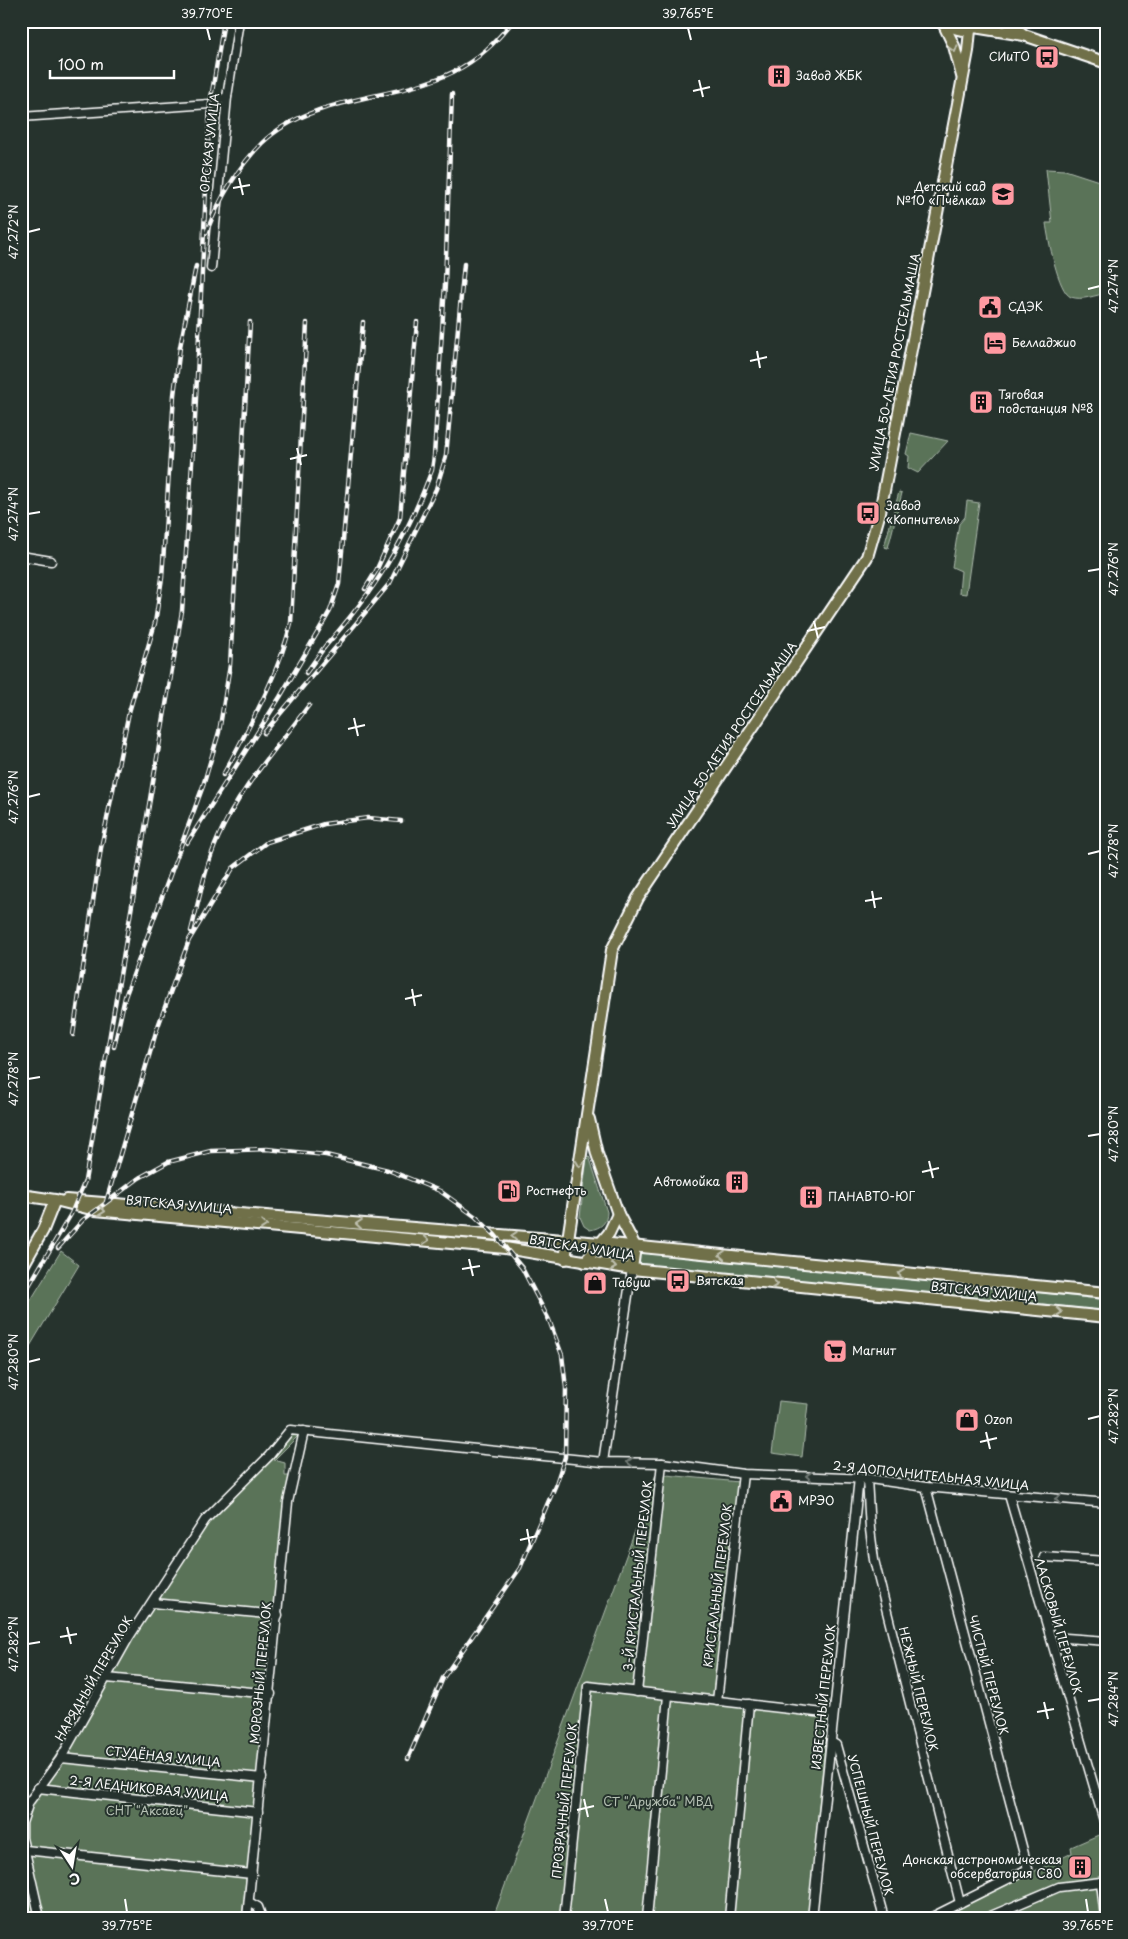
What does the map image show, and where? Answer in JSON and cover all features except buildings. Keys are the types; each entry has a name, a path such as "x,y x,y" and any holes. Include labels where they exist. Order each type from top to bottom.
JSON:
{"main road":[{"path":"1006,21 1024,34"},
{"path":"942,22 960,30 973,26 1024,34 1107,63"},
{"path":"942,22 954,46 962,77"},
{"name":"УЛИЦА 50-ЛЕТИЯ РОСТСЕЛЬМАША","path":"565,1259 588,1116 602,1002 612,950 638,898 867,557 880,512 973,26"},
{"path":"588,1116 597,1154 618,1214 634,1246 632,1270"},
{"name":"ВЯТСКАЯ УЛИЦА","path":"21,1195 55,1200 95,1210 505,1248 632,1270 1107,1317"},
{"path":"21,1269 43,1230 55,1200"},
{"name":"ВЯТСКАЯ УЛИЦА","path":"55,1200 87,1200 569,1240 1107,1293"},
{"path":"585,1262 615,1224 618,1214"},
{"path":"1020,1308 1015,1295 1021,1285"}],"street":[{"name":"ОРСКАЯ УЛИЦА","path":"211,268 226,97 239,21"},
{"path":"21,117 210,104 226,97"},
{"path":"21,556 51,561"},
{"path":"603,1462 632,1270"},
{"name":"2-Я ДОПОЛНИТЕЛЬНАЯ УЛИЦА","path":"290,1430 603,1462 662,1463 743,1474 863,1478 926,1487 1107,1503"},
{"name":"НАРЯДНЫЙ ПЕРЕУЛОК","path":"40,1918 22,1838 22,1823 29,1802 61,1758 129,1637 153,1603 205,1520 268,1456 290,1430"},
{"name":"МОРОЗНЫЙ ПЕРЕУЛОК","path":"247,1918 288,1502 304,1431"},
{"name":"3-Й КРИСТАЛЬНЫЙ ПЕРЕУЛОК","path":"637,1692 662,1463"},
{"name":"КРИСТАЛЬНЫЙ ПЕРЕУЛОК","path":"717,1701 743,1474"},
{"name":"ИЗВЕСТНЫЙ ПЕРЕУЛОК","path":"812,1918 833,1714 863,1478"},
{"name":"НЕЖНЫЙ ПЕРЕУЛОК","path":"863,1478 874,1560 960,1903"},
{"name":"ЧИСТЫЙ ПЕРЕУЛОК","path":"926,1487 1028,1869 960,1903"},
{"name":"ЛАСКОВЫЙ ПЕРЕУЛОК","path":"1009,1495 1104,1821"},
{"path":"1044,1557 1107,1561"},
{"path":"153,1603 278,1615"},
{"path":"1066,1638 1107,1641"},
{"path":"107,1678 270,1694"},
{"name":"ПРОЗРАЧНЫЙ ПЕРЕУЛОК","path":"564,1918 588,1686 637,1692"},
{"path":"637,1692 833,1714"},
{"path":"647,1918 668,1696"},
{"path":"729,1918 749,1704"},
{"name":"УСПЕШНЫЙ ПЕРЕУЛОК","path":"831,1742 836,1744 884,1918"},
{"name":"СТУДЁНАЯ УЛИЦА","path":"61,1758 262,1778"},
{"name":"2-Я ЛЕДНИКОВАЯ УЛИЦА","path":"38,1788 258,1812"},
{"path":"25,1850 252,1874"},
{"path":"986,1918 1059,1887 1104,1880 1102,1895 1105,1918"},
{"path":"249,1902 258,1907 262,1918"},
{"path":"930,1918 960,1903"}],"green space":[{"path":"1046,169 1065,170 1105,183 1107,177 1107,293 1075,298 1066,293 1062,285 1054,264 1046,223 1052,223"},
{"path":"911,433 948,441 918,473 908,468 909,456 906,454"},
{"path":"899,492 902,493 888,548 884,547"},
{"path":"967,501 979,503 966,594 959,593 961,571 952,567 959,524 965,517"},
{"path":"589,1156 607,1212 603,1224 590,1230 584,1226 580,1217 587,1157"},
{"path":"61,1251 79,1265 21,1361 21,1316"},
{"path":"639,1254 1014,1290 1013,1301 645,1266 638,1264"},
{"path":"1025,1291 1107,1300 1107,1311 1024,1302"},
{"path":"779,1401 808,1404 802,1457 772,1453"},
{"name":"СНТ \"Аксаец\"","path":"291,1432 300,1434 274,1460 285,1463 285,1476 291,1476 242,1915 252,1918 21,1918 21,1815 25,1803 106,1678 186,1544"},
{"name":"СТ \"Дружба\" МВД","path":"656,1474 739,1482 715,1701 828,1714 808,1918 493,1918"},
{"path":"1103,1833 1108,1856 1106,1868 1101,1878 1103,1918 938,1918 1072,1853 1071,1847"}],"railway":[{"path":"21,33 23,21"},
{"path":"21,1299 71,1214 85,1181 182,611 195,419 210,104 224,21"},
{"path":"206,233 223,197 237,174 262,143 282,127 328,107 405,89 453,72 471,62 486,50 513,21"},
{"path":"322,650 358,607 386,566 399,544 432,470 445,284 452,94"},
{"path":"264,733 390,583 436,489 446,456 464,264"},
{"path":"73,1035 101,848 129,712 155,623 162,578 174,395 180,347 196,266"},
{"path":"114,1047 125,997 203,786 219,732 230,665 250,322"},
{"path":"187,843 280,697 330,611 339,584 363,322"},
{"path":"365,589 376,571 400,518 417,322"},
{"path":"223,775 253,720 270,683 291,623 307,323"},
{"path":"306,673 326,645"},
{"path":"191,931 209,860 227,820 259,769 309,705"},
{"path":"106,1202 156,1032 189,940 233,868 267,842 324,824 368,818 401,821"},
{"path":"58,1248 83,1220 139,1178 168,1162 211,1151 267,1149 326,1155 388,1170 440,1191 476,1217 495,1235 522,1268 549,1320 562,1355 566,1388 565,1457 556,1484 520,1568 443,1678 408,1759"}],"place":[{"name":"СИиТО","path":"1047,57"},
{"name":"Завод ЖБК","path":"779,76"},
{"name":"Детский сад №10 «Пчёлка»","path":"1003,194"},
{"name":"СДЭК","path":"990,307"},
{"name":"Белладжио","path":"995,343"},
{"name":"Тяговая подстанция №8","path":"981,402"},
{"name":"Завод «Копнитель»","path":"868,513"},
{"name":"Автомойка","path":"737,1182"},
{"name":"Ростнефть","path":"509,1191"},
{"name":"ПАНАВТО-ЮГ","path":"811,1197"},
{"name":"Вятская","path":"678,1281"},
{"name":"Тавуш","path":"595,1283"},
{"name":"Магнит","path":"835,1351"},
{"name":"Ozon","path":"967,1420"},
{"name":"МРЭО","path":"781,1501"},
{"name":"Донская астрономическая обсерватория C80","path":"1080,1867"}]}
